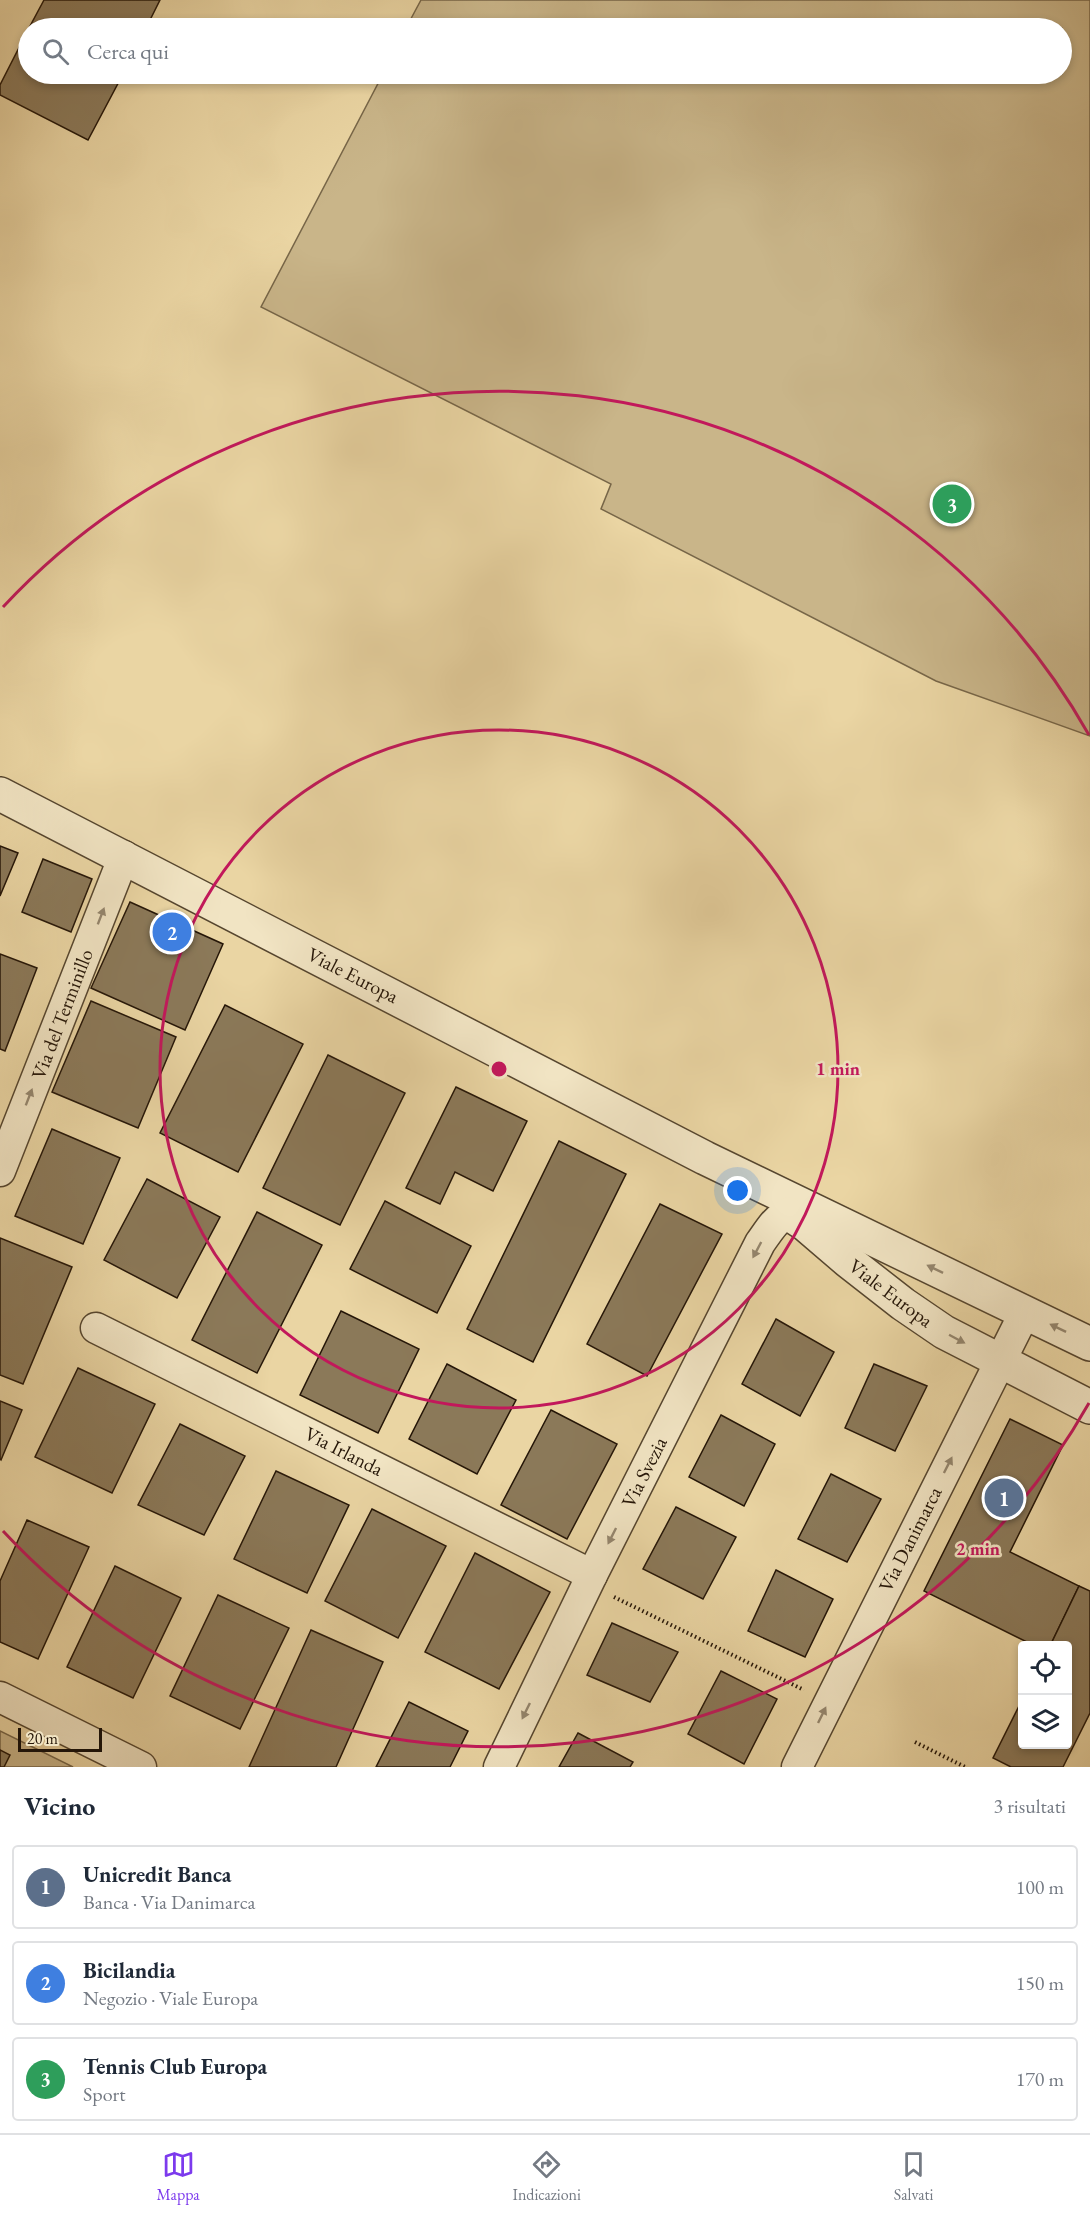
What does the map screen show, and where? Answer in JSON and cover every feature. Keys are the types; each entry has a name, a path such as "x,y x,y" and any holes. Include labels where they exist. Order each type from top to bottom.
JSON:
{"street":[{"name":"Viale Europa","path":"0,794 705,1158 803,1213 1025,1312 1090,1344"},
{"name":"Via del Terminillo","path":"0,1171 124,856"},
{"name":"Viale Europa","path":"803,1213 806,1225 848,1261 903,1304 944,1332 1090,1407"},
{"name":"Via Svezia","path":"500,1767 590,1580 760,1243 776,1221 803,1213"},
{"name":"Via Danimarca","path":"797,1767 1025,1312"},
{"name":"Via Irlanda","path":"96,1328 590,1580"},
{"path":"0,1697 141,1767"}],"path":[{"path":"590,1580 829,1702"},
{"path":"915,1742 965,1767"}],"shaded area":[{"path":"421,0 1090,0 1090,736 936,681 601,509 611,484 261,307 378,84 1072,84 1072,18 411,18"},
{"path":"0,1731 73,1767 0,1767"}],"building":[{"path":"44,0 160,0 151,18 34,18"},
{"path":"18,50 18,84 118,84 88,140 0,95 0,85"},
{"path":"0,846 18,853 0,896"},
{"path":"43,859 92,879 71,932 22,912"},
{"path":"130,902 223,944 185,1030 91,988"},
{"path":"0,954 37,968 5,1051 0,1049"},
{"path":"91,1001 176,1037 138,1128 52,1092"},
{"path":"225,1005 303,1044 238,1172 160,1133"},
{"path":"328,1055 405,1093 340,1225 263,1188"},
{"path":"456,1087 527,1121 493,1191 455,1172 440,1204 406,1188"},
{"path":"52,1129 120,1158 83,1244 15,1216"},
{"path":"559,1141 626,1174 533,1362 467,1329"},
{"path":"147,1179 220,1217 177,1298 104,1260"},
{"path":"385,1201 471,1246 437,1313 350,1269"},
{"path":"660,1204 722,1234 647,1376 587,1344"},
{"path":"257,1212 322,1245 257,1373 192,1340"},
{"path":"0,1238 72,1267 23,1384 0,1375"},
{"path":"341,1311 419,1349 378,1433 300,1395"},
{"path":"776,1319 834,1352 800,1416 742,1384"},
{"path":"447,1364 516,1400 477,1474 409,1439"},
{"path":"874,1364 927,1386 895,1451 845,1428"},
{"path":"78,1368 155,1404 112,1493 35,1457"},
{"path":"0,1401 22,1410 1,1460 0,1459"},
{"path":"551,1410 617,1444 567,1539 501,1505"},
{"path":"721,1415 775,1444 744,1506 689,1477"},
{"path":"1010,1419 1063,1445 1010,1552 1079,1586 1052,1641 1025,1641 924,1591"},
{"path":"180,1424 245,1456 204,1535 138,1505"},
{"path":"276,1471 349,1505 307,1593 234,1559"},
{"path":"831,1474 881,1499 847,1562 798,1539"},
{"path":"676,1507 736,1537 703,1599 643,1569"},
{"path":"372,1509 446,1546 398,1638 325,1601"},
{"path":"27,1520 89,1547 38,1659 0,1642 0,1581"},
{"path":"475,1553 550,1592 499,1689 425,1652"},
{"path":"115,1566 181,1598 133,1698 67,1667"},
{"path":"776,1570 833,1599 805,1657 748,1631"},
{"path":"1079,1586 1090,1591 1090,1713 1072,1749 1072,1641 1052,1641"},
{"path":"218,1595 289,1628 240,1729 170,1696"},
{"path":"612,1623 678,1652 650,1702 587,1675"},
{"path":"311,1630 383,1662 336,1767 249,1767"},
{"path":"721,1671 777,1699 744,1764 688,1734"},
{"path":"409,1702 468,1731 450,1767 376,1767"},
{"path":"1018,1708 1018,1749 1072,1749 1063,1767 1011,1767 993,1758"},
{"path":"578,1733 633,1762 630,1767 559,1767"},
{"path":"0,1750 10,1755 4,1767 0,1767"}],"place":[{"name":"Tennis Club Europa","path":"952,504"},
{"name":"Bicilandia","path":"172,932"},
{"name":"Unicredit Banca","path":"1004,1498"}]}
